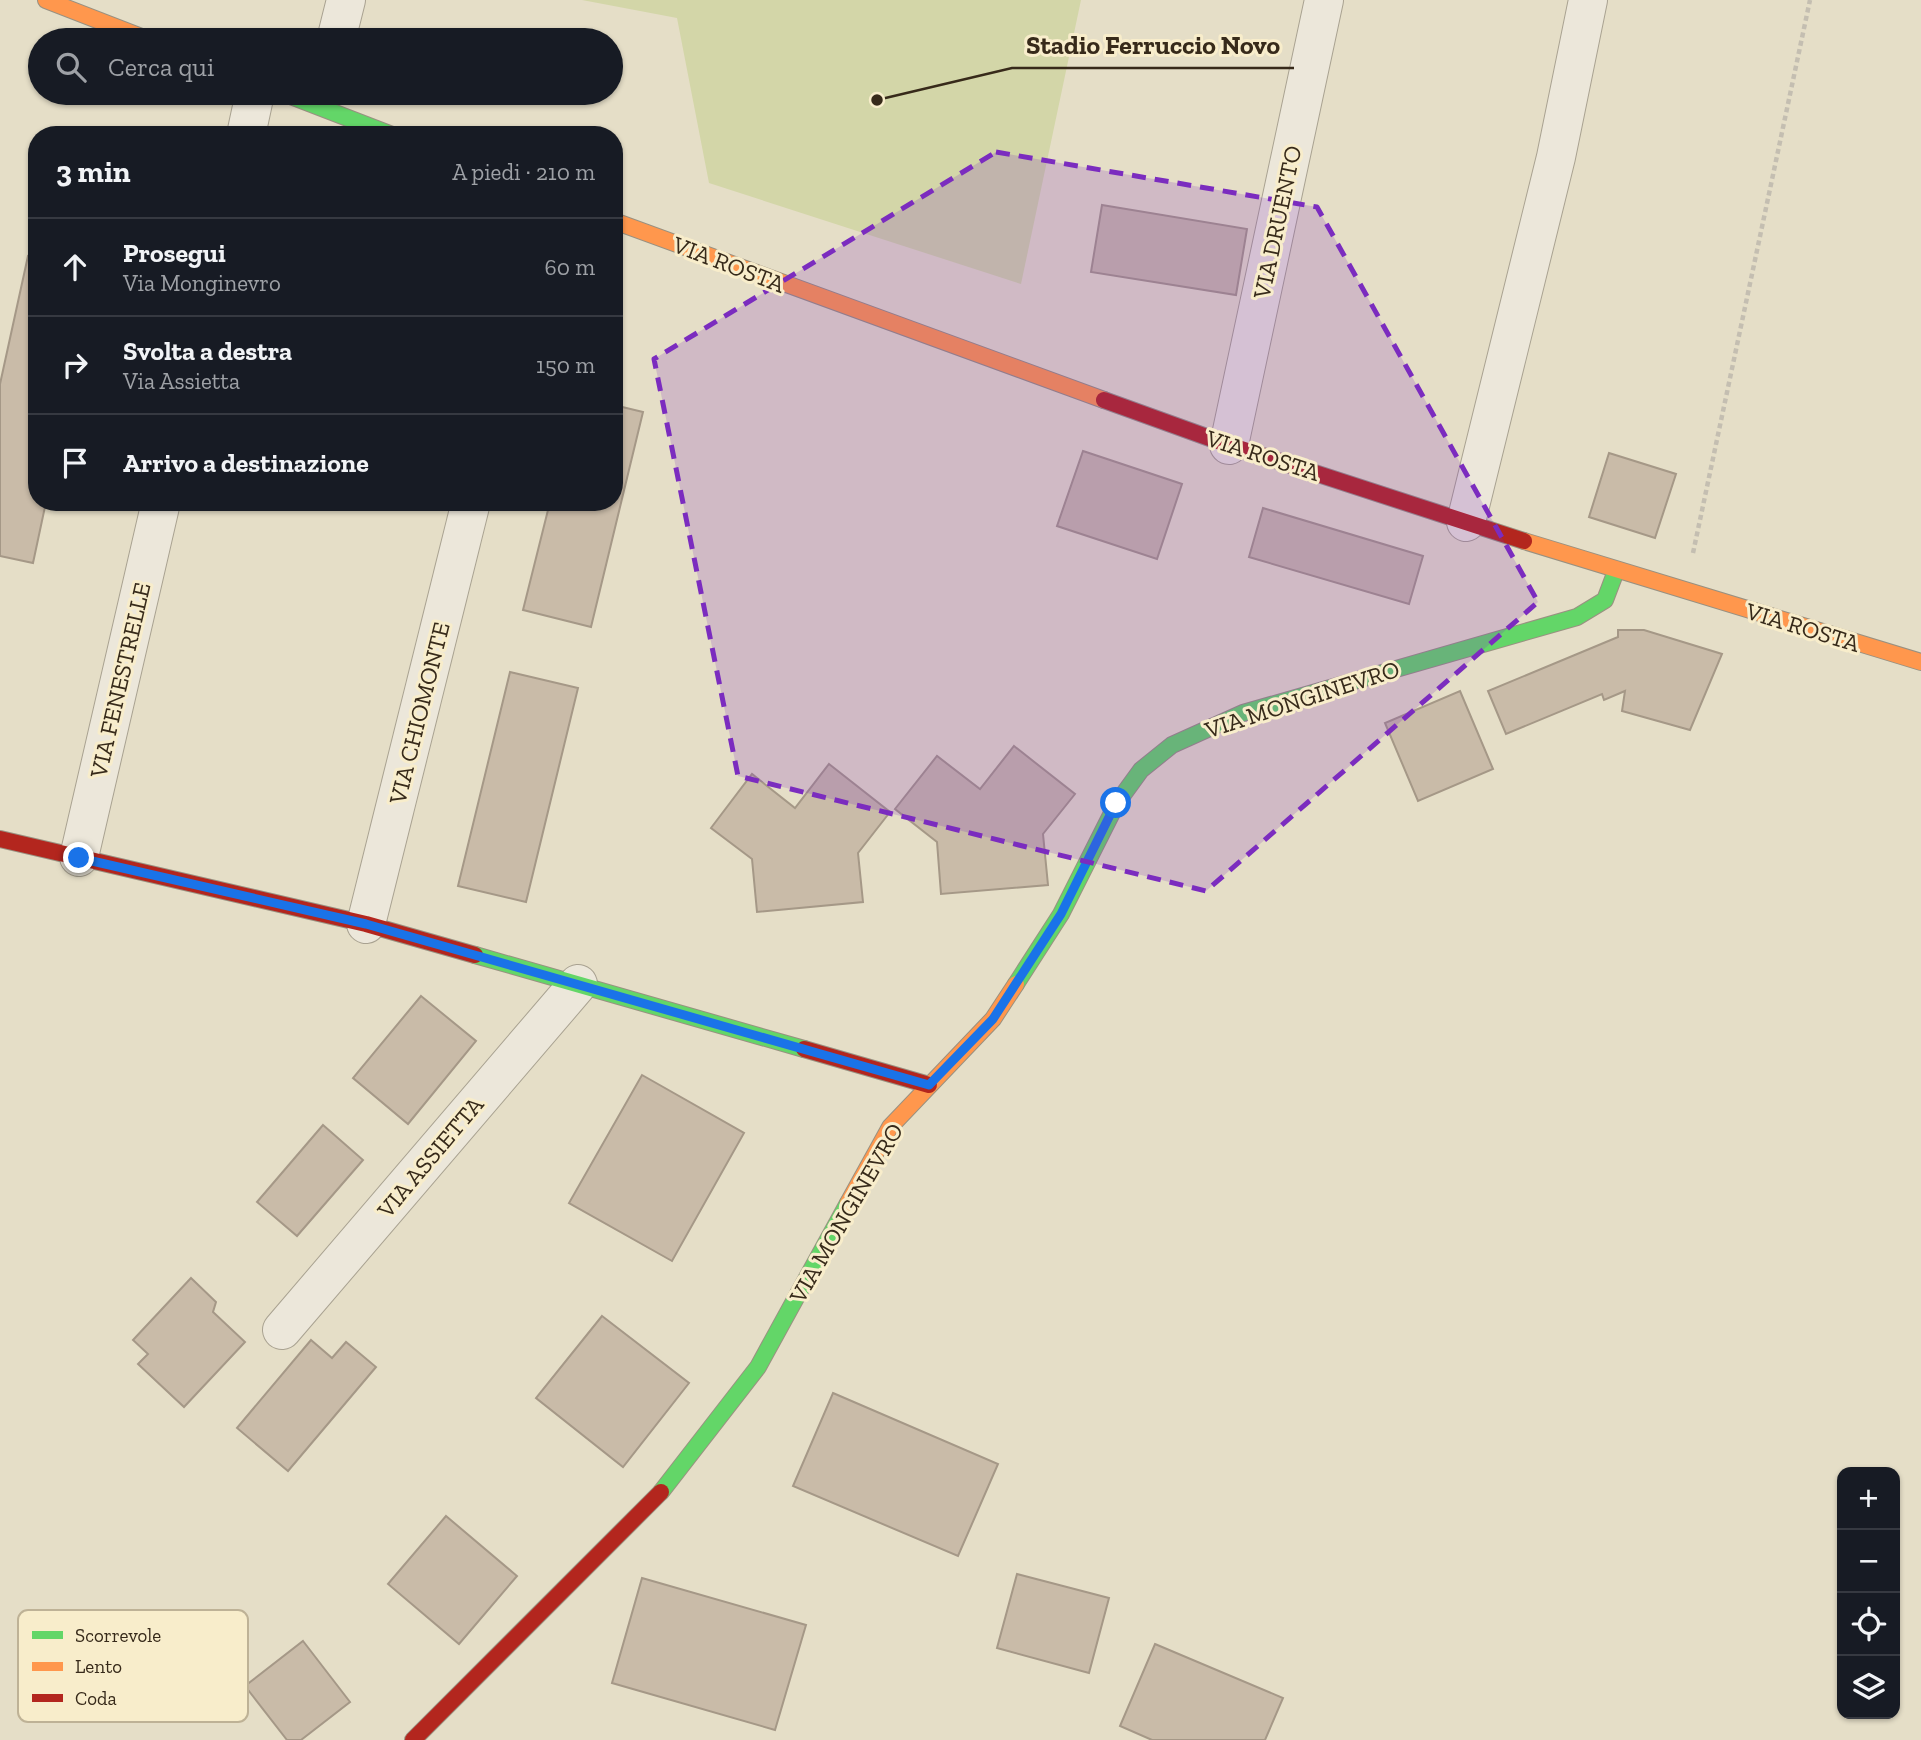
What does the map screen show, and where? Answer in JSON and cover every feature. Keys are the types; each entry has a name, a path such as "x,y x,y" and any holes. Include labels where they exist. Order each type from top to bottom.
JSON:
{"street":[{"path":"46,0 118,28"},
{"path":"339,28 346,0"},
{"name":"VIA DRUENTO","path":"1229,445 1324,0"},
{"path":"1466,522 1556,156 1588,0"},
{"path":"248,126 252,105"},
{"path":"332,105 374,126"},
{"name":"VIA ROSTA","path":"623,224 1229,445 1616,571 1921,662"},
{"name":"VIA FENESTRELLE","path":"79,858 159,511"},
{"name":"VIA CHIOMONTE","path":"366,924 469,511"},
{"name":"VIA MONGINEVRO","path":"413,1740 662,1491 715,1426 758,1367 890,1127 993,1019 1061,914 1116,803 1141,769 1172,745 1211,724 1577,617 1605,600 1616,571"},
{"path":"0,839 366,924 929,1085"},
{"name":"VIA ASSIETTA","path":"282,1330 578,984"}],"path":[{"path":"1685,592 1810,0"}],"highlighted area":[{"path":"996,152 1317,207 1538,602 1206,891 738,776 654,359"}],"green space":[{"path":"582,0 1081,0 1021,284 709,183 677,18"}],"building":[{"path":"1102,205 1247,229 1236,295 1091,272"},
{"path":"28,256 28,511 44,511 33,563 0,556 0,384"},
{"path":"623,407 643,412 623,495"},
{"path":"1083,451 1182,484 1157,559 1057,526"},
{"path":"1609,453 1676,474 1655,538 1589,517"},
{"path":"1263,508 1423,556 1409,604 1249,557"},
{"path":"548,511 619,511 591,627 523,610"},
{"path":"1618,630 1644,630 1722,654 1690,730 1622,711 1625,691 1604,700 1602,694 1506,734 1488,691 1618,637"},
{"path":"510,672 578,688 526,902 458,886"},
{"path":"1460,691 1493,769 1418,801 1385,723"},
{"path":"1014,746 1075,794 1043,834 1048,885 941,894 937,842 895,809 937,756 980,789"},
{"path":"829,764 890,812 858,853 863,902 757,912 752,859 711,828 752,774 795,808"},
{"path":"421,996 476,1041 408,1124 353,1078"},
{"path":"642,1075 744,1133 672,1261 569,1203"},
{"path":"323,1125 363,1160 297,1236 257,1202"},
{"path":"191,1278 216,1302 213,1312 245,1342 184,1407 138,1364 148,1354 133,1340"},
{"path":"602,1316 689,1383 623,1467 536,1398"},
{"path":"311,1340 332,1358 346,1342 376,1367 288,1471 237,1428"},
{"path":"833,1393 998,1464 958,1556 793,1486"},
{"path":"446,1516 517,1576 459,1644 388,1584"},
{"path":"1017,1574 1109,1598 1089,1673 997,1648"},
{"path":"642,1578 806,1625 775,1730 612,1683"},
{"path":"303,1641 350,1702 301,1740 287,1740 248,1690 248,1684"},
{"path":"1155,1644 1283,1698 1265,1740 1152,1740 1120,1726"}],"traffic: fast":[{"path":"314,105 369,126"},
{"path":"1016,984 1061,914 1117,803 1141,770 1172,745 1243,713 1577,617 1605,600 1616,571"},
{"path":"475,955 804,1049"},
{"path":"661,1492 758,1367 848,1203"}],"traffic: slow":[{"path":"46,0 118,28"},
{"path":"623,224 1104,400"},
{"path":"1524,541 1921,662"},
{"path":"848,1203 890,1127 993,1019 1016,984"}],"traffic: jam":[{"path":"1104,400 1229,445 1524,541"},
{"path":"0,839 366,924 475,955"},
{"path":"804,1049 929,1085"},
{"path":"413,1740 661,1492"}],"place":[{"name":"Stadio Ferruccio Novo","path":"877,100"}],"route":[{"path":"79,858 366,924 929,1085 993,1019 1061,914 1116,803"}]}
